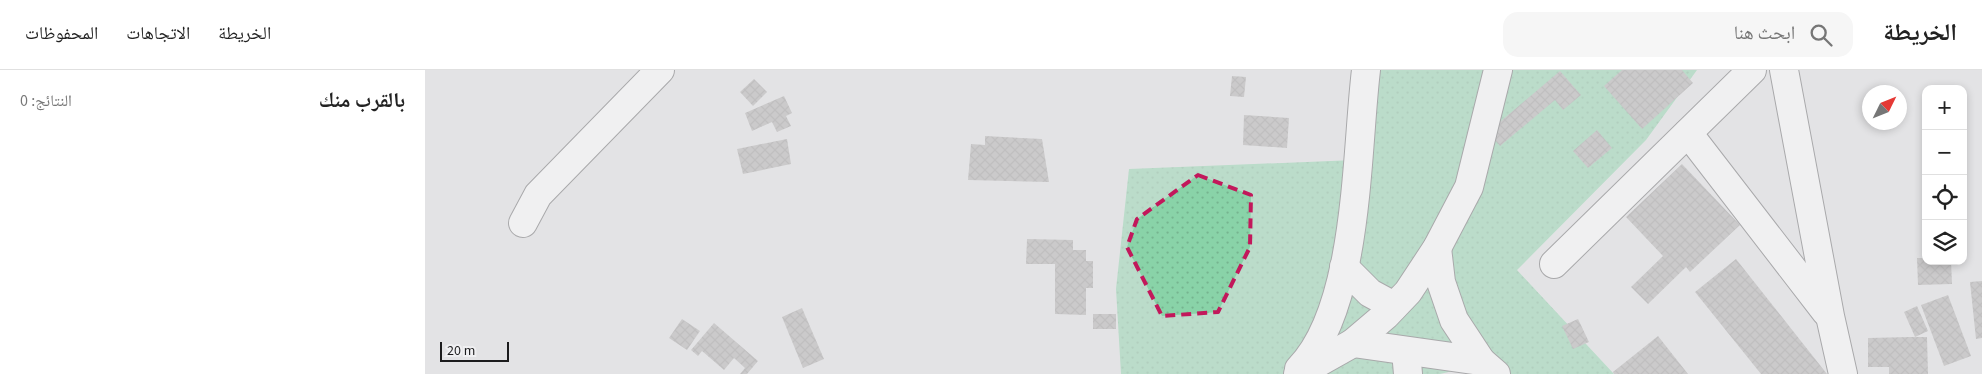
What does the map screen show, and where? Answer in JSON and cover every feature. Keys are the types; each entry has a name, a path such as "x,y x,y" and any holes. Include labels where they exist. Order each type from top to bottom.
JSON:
{"street":[{"path":"523,223 538,195 660,70"},
{"path":"1295,374 1308,360 1323,334 1350,244 1356,188 1359,128 1366,70"},
{"path":"1299,374 1353,343 1394,306 1408,292 1437,248 1469,187 1498,70"},
{"path":"1554,264 1752,70"},
{"path":"1784,70 1829,316 1843,374"},
{"path":"1688,133 1829,316"},
{"path":"1437,248 1441,282 1454,320 1488,368"},
{"path":"1344,267 1370,293 1394,306"},
{"path":"1353,343 1407,363 1488,368"}],"highlighted area":[{"path":"1198,175 1251,195 1250,247 1218,312 1162,316 1127,247 1137,219"}],"green space":[{"path":"1354,70 1697,70 1646,140 1517,270 1614,374 1479,374 1478,365 1440,374 1121,374 1116,289 1129,169 1355,160"}],"building":[{"path":"1622,70 1682,70 1693,83 1642,129 1604,86"},
{"path":"1560,71 1581,95 1563,110 1555,100 1500,146 1488,132"},
{"path":"1232,76 1246,77 1244,97 1230,96"},
{"path":"754,79 767,92 753,106 740,92"},
{"path":"784,96 792,113 786,116 791,126 777,132 772,122 752,131 745,113"},
{"path":"1244,115 1289,118 1287,148 1243,145"},
{"path":"1597,130 1612,148 1588,168 1573,151"},
{"path":"985,136 1042,139 1049,182 968,180 971,144 985,145"},
{"path":"787,139 791,164 743,174 737,149"},
{"path":"1682,164 1740,225 1690,272 1686,267 1648,304 1631,287 1663,256 1626,217"},
{"path":"1027,239 1073,240 1073,250 1086,250 1086,261 1093,261 1093,288 1086,288 1086,315 1055,314 1055,264 1026,264"},
{"path":"1917,258 1922,258 1922,265 1951,265 1952,284 1918,285"},
{"path":"1736,259 1827,374 1761,374 1695,292"},
{"path":"1982,281 1982,338 1976,339 1970,282"},
{"path":"1948,295 1971,356 1944,366 1921,305"},
{"path":"1917,306 1928,331 1915,337 1904,312"},
{"path":"802,308 824,359 803,368 782,317"},
{"path":"1093,314 1116,314 1116,329 1093,329"},
{"path":"682,319 700,331 687,350 669,338"},
{"path":"1578,319 1589,342 1573,349 1562,326"},
{"path":"714,323 758,361 747,374 740,374 745,368 734,358 724,370 702,351 698,356 691,350"},
{"path":"1658,336 1688,374 1614,374 1613,372"},
{"path":"1927,337 1928,374 1889,374 1889,367 1868,367 1868,338"}]}
